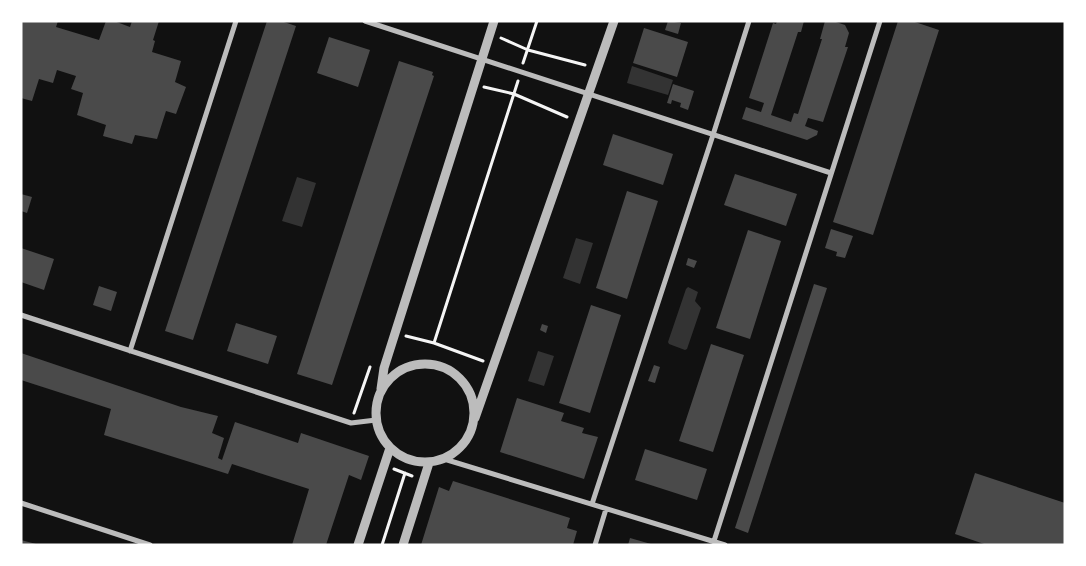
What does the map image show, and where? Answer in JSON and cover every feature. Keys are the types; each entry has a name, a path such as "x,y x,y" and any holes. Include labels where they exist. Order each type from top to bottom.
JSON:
{"street":[{"path":"130,351 236,21"},
{"path":"365,21 589,96 831,173"},
{"path":"494,21 384,368 376,406 376,420 390,448 401,456 416,462 429,463 444,459 456,452 468,439 614,21"},
{"path":"592,504 749,21"},
{"path":"714,541 880,21"},
{"path":"21,315 351,423 376,420"},
{"path":"381,389 396,373 411,365 431,363 448,368 462,379 473,399 475,418"},
{"path":"358,545 390,448"},
{"path":"444,459 726,545"},
{"path":"403,545 429,463"},
{"path":"21,503 150,545"},
{"path":"595,545 606,509"}],"path":[{"path":"434,343 537,21"},
{"path":"490,34 528,50 598,68"},
{"path":"473,85 514,94 579,122"},
{"path":"396,333 434,343 494,365"},
{"path":"351,423 373,358"},
{"path":"384,465 423,481"},
{"path":"382,545 405,473"}],"shaded area":[{"path":"632,66 673,80 668,95 627,83"},
{"path":"297,177 316,183 302,227 282,221"},
{"path":"576,238 593,243 580,284 563,278"},
{"path":"688,287 698,292 695,301 701,308 687,349 685,350 668,342"},
{"path":"538,351 554,356 544,386 528,381"}],"building":[{"path":"21,21 58,21 56,27 99,40 106,21 114,21 130,27 132,21 159,21 153,40 155,41 152,52 181,61 175,82 186,87 176,114 166,111 157,139 135,135 132,144 103,136 106,125 77,115 83,93 71,89 76,76 57,70 53,83 39,79 32,101 21,98"},
{"path":"267,21 281,21 296,26 193,340 165,331"},
{"path":"668,21 681,23 678,34 665,30"},
{"path":"777,21 804,21 801,32 798,32 771,115 791,122 794,113 798,114 822,39 820,39 825,21 833,21 845,25 849,33 845,47 848,47 823,122 808,118 805,126 818,131 817,135 807,140 742,119 746,107 761,112 764,103 749,98 773,23 776,24"},
{"path":"898,21 912,21 939,30 873,235 833,222"},
{"path":"644,28 688,42 677,77 633,63"},
{"path":"329,37 370,50 358,87 317,73"},
{"path":"399,61 433,72 432,75 434,76 332,385 297,374"},
{"path":"673,84 694,91 688,110 680,107 681,103 672,100 671,104 667,103"},
{"path":"613,134 673,154 663,185 603,165"},
{"path":"735,174 797,194 786,226 724,205"},
{"path":"627,191 658,201 627,299 596,288"},
{"path":"21,194 32,197 27,213 21,211"},
{"path":"831,229 853,236 845,258 836,256 837,252 825,248"},
{"path":"748,230 781,241 750,339 716,328"},
{"path":"21,248 54,259 44,290 21,282"},
{"path":"688,258 697,261 694,268 686,265"},
{"path":"814,284 827,288 748,533 735,528"},
{"path":"99,286 117,292 111,311 93,305"},
{"path":"591,305 621,315 590,413 559,403"},
{"path":"236,323 277,336 268,364 227,351"},
{"path":"542,324 548,326 546,333 540,330"},
{"path":"711,344 744,355 713,452 679,441"},
{"path":"21,353 181,407 218,416 212,433 224,438 218,458 222,460 235,422 298,443 301,433 369,456 361,480 349,475 326,545 292,545 309,489 232,464 228,474 104,435 111,409 21,380"},
{"path":"654,365 660,367 655,383 648,381"},
{"path":"517,398 564,413 561,421 584,428 582,433 598,437 584,479 500,452"},
{"path":"645,449 707,469 697,500 635,480"},
{"path":"975,473 1065,503 1065,545 987,545 955,534"},
{"path":"453,481 570,518 567,528 577,531 573,545 421,545 439,487 449,491"},
{"path":"630,538 651,544 651,545 628,545"},
{"path":"21,540 36,544 36,545 21,545"}]}
